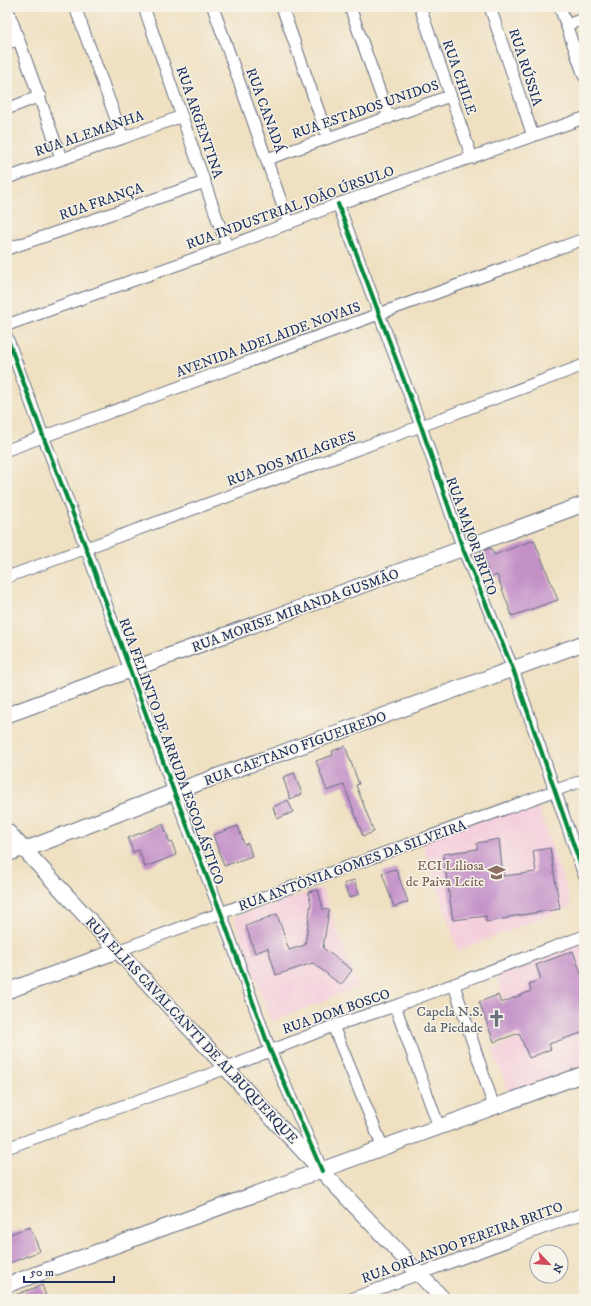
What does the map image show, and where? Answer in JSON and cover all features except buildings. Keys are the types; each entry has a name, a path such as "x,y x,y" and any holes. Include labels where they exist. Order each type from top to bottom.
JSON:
{"street":[{"path":"7,7 61,158"},
{"path":"75,7 123,138"},
{"name":"RUA ARGENTINA","path":"144,7 227,247"},
{"name":"RUA CANADÁ","path":"212,7 289,224"},
{"path":"282,7 328,138"},
{"path":"350,7 389,118"},
{"name":"RUA CHILE","path":"420,7 472,158"},
{"name":"RUA RÚSSIA","path":"490,7 533,136"},
{"path":"560,7 584,76"},
{"path":"566,25 584,19"},
{"path":"7,44 19,40"},
{"path":"7,108 40,96"},
{"name":"RUA ESTADOS UNIDOS","path":"267,159 450,96"},
{"name":"RUA ALEMANHA","path":"7,178 182,116"},
{"name":"RUA INDUSTRIAL JOÃO ÚRSULO","path":"7,324 227,247 338,204 584,118"},
{"name":"RUA FRANÇA","path":"7,249 205,182"},
{"name":"RUA MAJOR BRITO","path":"338,204 421,426 464,548 512,669 584,875"},
{"name":"AVENIDA ADELAIDE NOVAIS","path":"7,450 584,239"},
{"name":"RUA FELINTO DE ARRUDA ESCOLÁSTICO","path":"7,337 86,548 174,792 221,913 270,1050 322,1171"},
{"name":"RUA DOS MILAGRES","path":"7,577 584,365"},
{"name":"RUA MORISE MIRANDA GUSMÃO","path":"7,716 584,504"},
{"name":"RUA CAETANO FIGUEIREDO","path":"7,856 174,792 584,643"},
{"name":"RUA ANTÔNIA GOMES DA SILVEIRA","path":"7,991 584,780"},
{"name":"RUA ELIAS CAVALCANTI DE ALBUQUERQUE","path":"7,831 227,1068 252,1097 443,1299"},
{"name":"RUA DOM BOSCO","path":"7,1148 227,1068 333,1026 454,985 584,936"},
{"path":"454,985 494,1107"},
{"path":"395,1006 439,1127"},
{"path":"333,1026 383,1148"},
{"path":"7,1285 584,1074"},
{"name":"RUA ORLANDO PEREIRA BRITO","path":"351,1299 584,1213"}],"shaded area":[{"name":"ECI Liliosa de Paiva Leite","path":"536,800 572,906 458,951 421,839"},
{"path":"322,888 358,987 271,1022 234,917"},
{"path":"584,936 584,1073 512,1099 492,1049 517,1040 493,969"}],"cycle path":[{"path":"338,204 421,426 463,549 513,669 584,875"},
{"path":"7,337 86,548 174,792 221,913 270,1050 322,1171"}],"place":[{"name":"ECI Liliosa de Paiva Leite","path":"497,873"},
{"name":"Capela N.S. da Piedade","path":"496,1019"}]}
